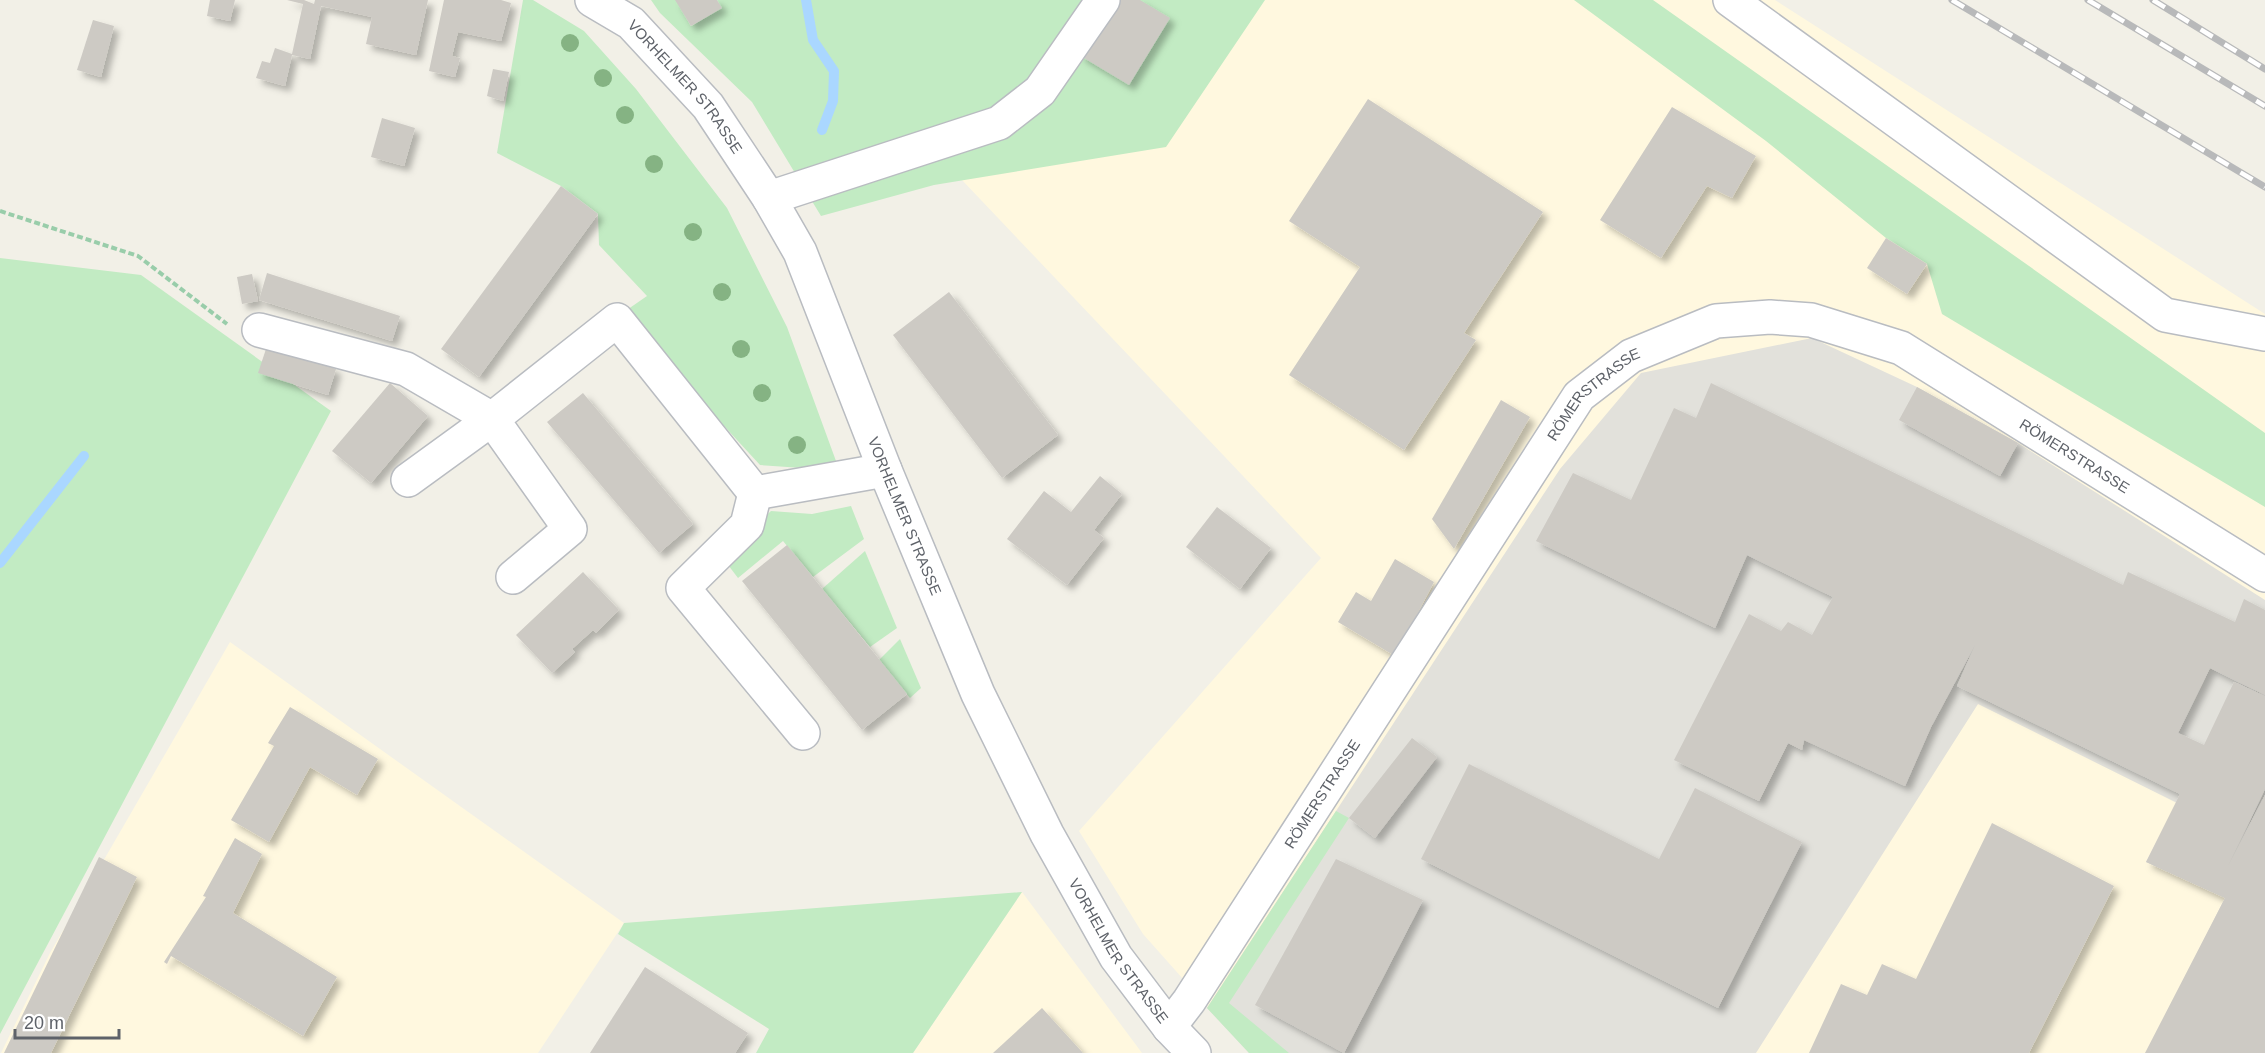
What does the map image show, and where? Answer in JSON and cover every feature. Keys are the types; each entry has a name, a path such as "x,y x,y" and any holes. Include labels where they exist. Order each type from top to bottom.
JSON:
{"street":[{"name":"VORHELMER STRASSE","path":"592,0 631,23 708,106 769,198 800,252 885,470 978,694 1047,834 1116,957 1169,1028 1194,1053"},
{"path":"769,198 999,123 1040,91 1103,0"},
{"path":"1730,0 2165,315 2265,334"},
{"name":"RÖMERSTRASSE","path":"1169,1028 1228,941 1579,396 1631,356 1716,321 1770,317 1811,320 1901,348 2265,575"},
{"path":"408,480 492,419 617,320 755,493"},
{"path":"258,330 406,369 492,419 570,529 513,577"},
{"path":"755,493 885,470"},
{"path":"755,493 747,525 683,588 803,733"}],"path":[{"path":"0,211 138,256 240,335 258,330"}],"shaded area":[{"path":"791,0 1775,0 2265,314 2265,1053 1249,1053 1143,934 1079,831 1321,558"},
{"path":"1812,338 1917,387 2018,443 2265,600 2265,1053 2189,969 2225,898 2146,862 2177,803 1978,704 1756,1053 1249,1053 1207,1008 1560,469 1641,373"},
{"path":"230,642 624,923 538,1053 1,1053 50,953"},
{"path":"1022,892 1142,1053 913,1053"}],"green space":[{"path":"523,0 533,0 584,31 636,89 727,208 787,327 836,461 802,468 760,465 621,314 647,296 599,245 598,214 561,186 497,153"},
{"path":"651,0 676,0 691,26 721,8 717,0 1265,0 1166,147 934,185 821,216 752,102 660,13"},
{"path":"1574,0 1653,0 2265,433 2265,507 1942,314 1927,264 1886,238 1766,141"},
{"path":"0,258 141,275 331,411 0,1034"},
{"path":"851,506 864,539 813,577 783,541 738,578 722,557 771,511 812,514"},
{"path":"865,551 897,628 870,647 822,589"},
{"path":"900,639 921,688 910,698 879,660"},
{"path":"1336,811 1349,818 1229,1003 1289,1053 1249,1053 1207,1008"},
{"path":"1022,892 913,1053 756,1053 769,1029 618,934 624,923"}],"building":[{"path":"210,0 235,0 230,21 207,16"},
{"path":"287,0 304,0 314,4 315,0 428,0 416,55 366,44 372,17 321,6 310,59 292,55 285,86 256,78 262,61 270,63 275,48 292,54 303,4"},
{"path":"444,0 501,0 511,3 501,41 458,32 452,56 460,58 455,77 429,71"},
{"path":"675,0 717,0 722,8 691,26"},
{"path":"1112,0 1140,0 1170,18 1129,85 1079,55"},
{"path":"93,20 114,26 101,77 77,70"},
{"path":"493,69 509,72 503,101 487,96"},
{"path":"1368,99 1543,212 1464,333 1476,340 1404,450 1289,375 1360,267 1289,221"},
{"path":"1672,107 1756,156 1732,198 1707,186 1661,258 1600,220"},
{"path":"382,118 415,128 404,166 371,157"},
{"path":"561,186 598,214 479,377 441,349"},
{"path":"1886,238 1927,264 1907,294 1867,268"},
{"path":"267,273 400,316 392,341 259,300"},
{"path":"252,274 258,301 242,304 237,277"},
{"path":"949,292 1058,435 1002,478 893,335"},
{"path":"267,346 336,369 328,395 258,373"},
{"path":"390,383 428,416 371,483 332,451"},
{"path":"1711,383 2123,585 2128,572 2235,622 2244,599 2265,610 2265,695 2210,668 2178,733 2204,745 2234,682 2265,696 2265,789 2228,866 2265,795 2265,1053 2145,1053 2225,898 2146,862 2180,794 1957,686 1975,645 1931,727 1905,786 1804,740 1802,750 1788,743 1759,801 1674,760 1749,614 1781,631 1788,622 1812,635 1833,597 1747,555 1715,628 1536,541 1573,473 1631,500 1674,408 1696,418"},
{"path":"1917,387 2018,443 2000,476 1899,420"},
{"path":"583,393 693,524 659,553 547,422"},
{"path":"1501,400 1530,417 1454,549 1432,519"},
{"path":"1100,476 1122,494 1094,530 1104,538 1067,585 1007,539 1044,491 1071,512"},
{"path":"1217,507 1271,548 1240,589 1186,547"},
{"path":"787,545 907,694 862,730 742,581"},
{"path":"1395,559 1434,582 1395,656 1338,622 1356,592 1371,601"},
{"path":"583,572 619,610 596,633 593,630 572,649 575,652 552,673 516,635"},
{"path":"290,707 378,759 357,795 310,767 269,842 231,820 274,746 268,743"},
{"path":"1412,738 1437,757 1375,838 1349,818"},
{"path":"1469,764 1659,859 1695,788 1802,842 1718,1008 1421,859"},
{"path":"1992,823 2114,886 2029,1053 1809,1053 1841,984 1867,995 1882,964 1916,979"},
{"path":"235,838 262,854 233,913 337,977 303,1036 171,956 167,964 164,962 206,897 203,896"},
{"path":"99,857 137,877 51,1053 4,1053"},
{"path":"1336,859 1423,900 1344,1053 1255,1005"},
{"path":"645,967 748,1033 735,1053 590,1053"},
{"path":"1042,1008 1083,1053 993,1053"}],"waterway":[{"path":"806,0 813,40 834,71 833,101 822,130"},
{"path":"0,563 84,456"}],"railway":[{"path":"1952,0 2265,187"},
{"path":"2088,0 2265,106"},
{"path":"2153,0 2265,69"}]}
